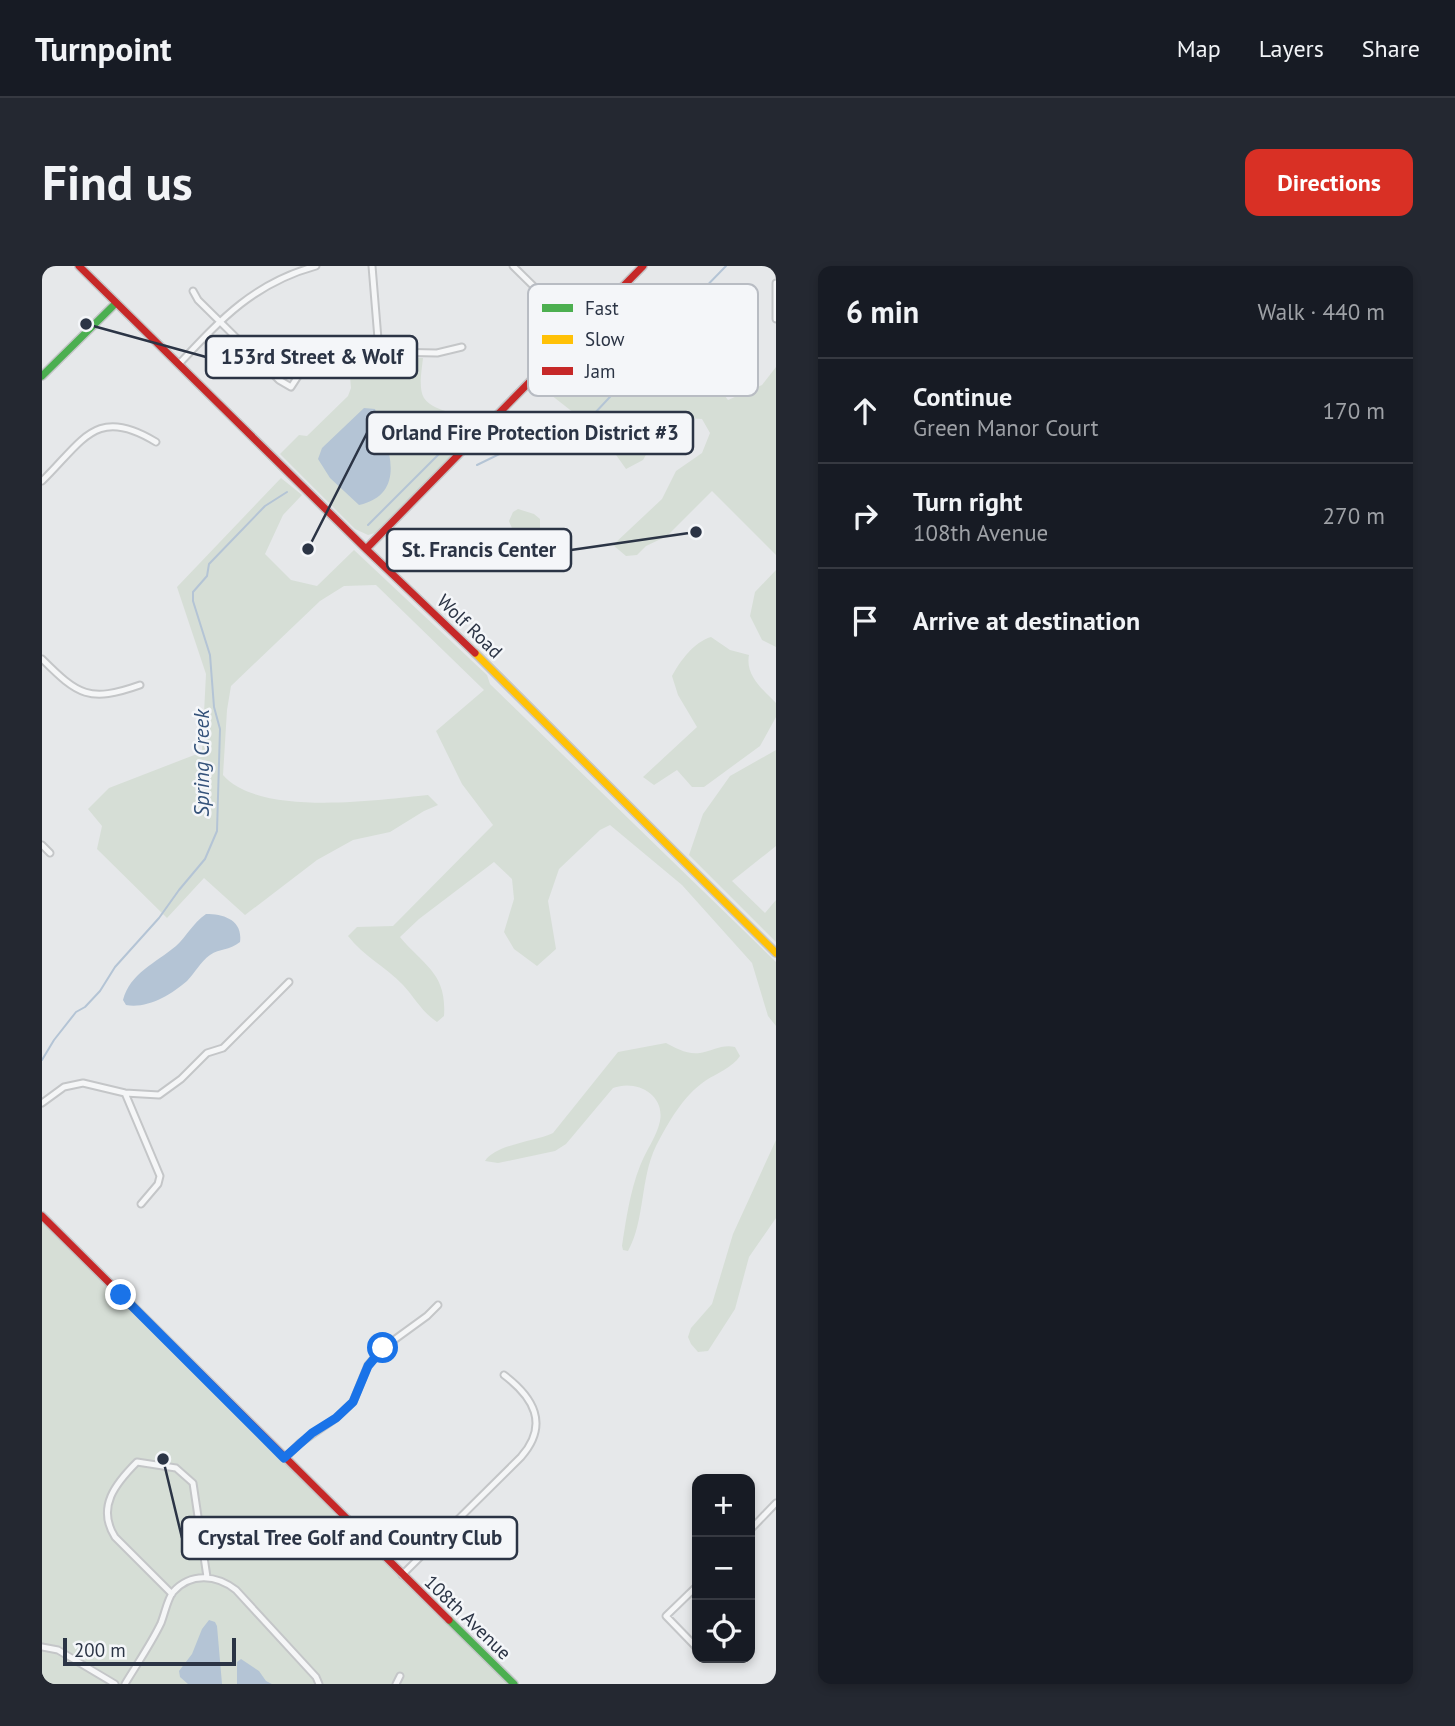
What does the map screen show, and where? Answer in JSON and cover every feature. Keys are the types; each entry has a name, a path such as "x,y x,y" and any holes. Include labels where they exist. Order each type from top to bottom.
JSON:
{"street":[{"name":"Wolf Road","path":"79,266 366,549 514,690 776,953"},
{"path":"178,364 219,321 257,291 294,269 316,266"},
{"path":"372,266 379,351"},
{"path":"513,266 531,284"},
{"path":"625,284 643,266"},
{"path":"776,283 776,316"},
{"path":"193,291 198,300 279,380 291,387 304,367 324,354 340,351 437,353 462,347"},
{"path":"42,376 116,303"},
{"path":"366,549 528,383"},
{"path":"43,477 97,428 121,426 156,442"},
{"path":"42,659 68,685 80,692 97,695 116,693 140,685"},
{"path":"42,845 50,853"},
{"path":"42,1103 64,1087 83,1083 145,1096 159,1094 181,1079 207,1053 223,1048 289,982"},
{"path":"125,1093 160,1176 158,1184 141,1204"},
{"name":"108th Avenue","path":"42,1216 514,1684"},
{"path":"284,1458 353,1402 368,1366 383,1348 438,1305"},
{"path":"402,1575 522,1457 532,1442 536,1420 532,1404 519,1386 504,1375"},
{"path":"172,1594 115,1537 109,1527 109,1499 119,1480 137,1462 176,1468 193,1483 206,1577"},
{"path":"755,1525 776,1503"},
{"path":"125,1684 161,1622 172,1594 193,1579 206,1577 228,1583 236,1590 316,1677 319,1684"},
{"path":"692,1591 666,1616 692,1643"},
{"path":"42,1647 58,1650 115,1684"},
{"path":"396,1684 400,1676"}],"shaded area":[{"path":"348,355 423,358 421,389 429,403 444,411 489,418 375,533 368,535 355,529 280,454 299,435 307,436 348,396 351,388"},
{"path":"776,367 776,555 712,491 667,536 646,546 637,555 626,556 613,545 662,499 676,471 702,453 710,433 702,419 686,418 656,437 643,460 626,469 609,445 606,425 574,413 552,396 725,396 728,400 737,396 758,396 758,387"},
{"path":"281,478 302,495 283,515 265,554 291,580 317,586 354,550 487,675 490,684 776,962 776,1026 768,1016 752,963 682,885 610,825 600,830 559,869 548,901 556,949 537,966 514,949 504,932 514,899 512,879 494,862 419,919 400,937 438,980 444,1001 444,1016 437,1022 396,979 354,943 348,936 357,927 393,926 493,825 462,784 436,731 484,690 376,585 344,586 320,601 231,686 223,775 240,788 263,797 290,801 351,802 428,795 438,805 390,832 353,840 317,860 245,915 204,878 167,918 97,849 102,826 88,809 109,788 202,752 206,674 177,587"},
{"path":"518,509 540,519 540,537 523,537 516,534 509,521 513,512"},
{"path":"776,570 776,647 762,640 750,616 755,592"},
{"path":"711,637 730,650 749,655 752,676 776,703 776,717 760,746 704,787 692,787 677,770 654,785 643,777 697,727 678,695 672,676 688,653"},
{"path":"776,750 776,846 732,881 765,913 776,900 776,942 689,855 703,814 730,776"},
{"path":"666,1043 691,1053 730,1046 735,1047 740,1056 733,1064 697,1087 666,1128 651,1159 637,1227 628,1251 623,1250 622,1246 631,1195 640,1166 660,1121 658,1103 647,1091 631,1086 613,1088 566,1144 555,1151 498,1163 485,1161 490,1155 506,1147 553,1133 618,1052"},
{"path":"776,1140 776,1218 749,1257 735,1309 708,1351 698,1352 688,1337 691,1328 712,1304 733,1234"},
{"path":"42,1221 515,1684 42,1684"}],"water":[{"path":"364,408 375,409 391,465 385,490 375,499 359,505 330,478 318,459 322,448"},
{"path":"206,914 219,915 235,923 240,942 210,955 187,981 166,996 142,1005 126,1005 123,1000 131,983 176,946"},
{"path":"209,1620 217,1626 222,1684 188,1684 180,1677 179,1671 192,1654 202,1629"},
{"path":"241,1659 272,1684 237,1684 237,1662"}],"waterway":[{"name":"Spring Creek","path":"708,284 726,266"},
{"name":"Spring Creek","path":"477,465 565,422 593,415 611,396"},
{"name":"Spring Creek","path":"368,525 440,453"},
{"name":"Spring Creek","path":"42,1060 76,1012 85,1007 100,991 115,967 159,918 205,859 217,831 220,729 214,707 210,655 193,601 193,592 207,576 209,564 265,506 287,492"}],"traffic: fast":[{"path":"42,376 116,303"},
{"path":"449,1620 514,1684"}],"traffic: slow":[{"path":"475,653 776,953"}],"traffic: jam":[{"path":"79,266 475,653"},
{"path":"625,284 643,266"},
{"path":"366,549 528,383"},
{"path":"42,1216 449,1620"}],"place":[{"name":"153rd Street & Wolf","path":"86,324"},
{"name":"St. Francis Center","path":"696,532"},
{"name":"Orland Fire Protection District #3","path":"308,549"},
{"name":"Crystal Tree Golf and Country Club","path":"163,1459"}],"route":[{"path":"121,1295 284,1458 353,1402 368,1366 383,1348"}]}
